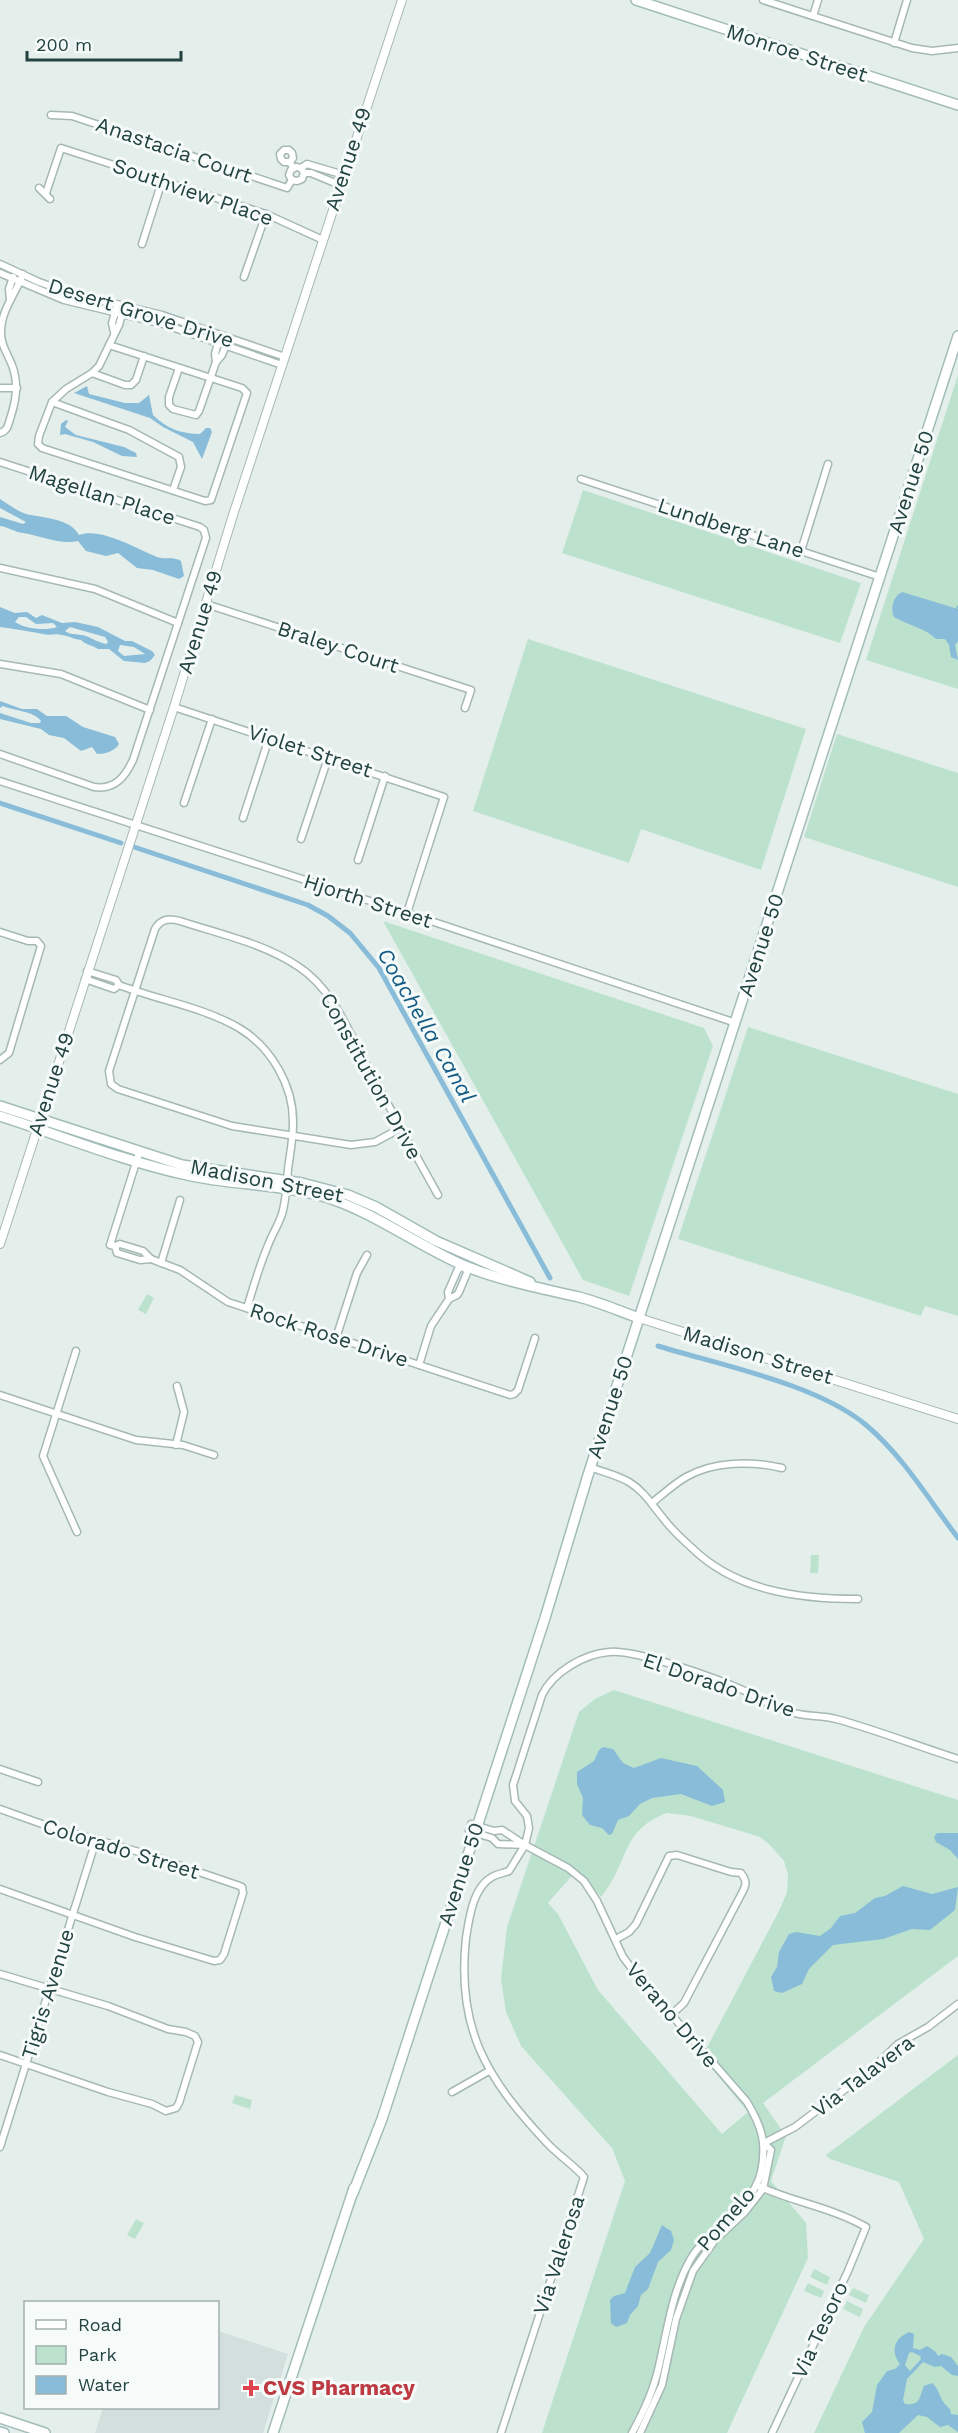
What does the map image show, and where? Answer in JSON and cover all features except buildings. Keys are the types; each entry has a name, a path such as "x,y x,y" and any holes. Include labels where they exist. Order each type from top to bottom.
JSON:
{"main road":[{"name":"Monroe Street","path":"636,0 958,105"},
{"name":"Avenue 50","path":"273,2433 353,2193 382,2119 473,1829 545,1618 590,1467 958,336"},
{"name":"Madison Street","path":"0,1106 38,1123 203,1179 327,1189 360,1200 436,1241 557,1294"},
{"name":"Madison Street","path":"0,1116 38,1123"},
{"name":"Madison Street","path":"286,1185 350,1207 465,1267 557,1294 581,1298 639,1318"},
{"path":"0,2418 45,2433"}],"street":[{"name":"Avenue 49","path":"0,1244 322,240 402,0"},
{"path":"764,0 894,43 932,51 958,48"},
{"path":"813,16 818,0"},
{"path":"894,43 908,0"},
{"name":"Anastacia Court","path":"51,115 72,116 287,188 292,180 300,181 302,171"},
{"name":"Southview Place","path":"46,193 61,148 266,214 322,240"},
{"path":"302,171 307,164 344,175"},
{"path":"292,180 289,172 291,165 340,185"},
{"path":"142,244 162,181"},
{"path":"39,188 50,199"},
{"path":"244,278 266,214"},
{"name":"Desert Grove Drive","path":"0,264 67,292 170,318 219,340"},
{"path":"10,300 9,289 16,271"},
{"name":"Desert Grove Drive","path":"0,273 64,300 163,324 283,361"},
{"path":"2,433 15,401 17,388 13,368 1,344 3,310 23,274"},
{"path":"109,345 211,377 242,388 247,393 211,500 205,501 42,448 38,444 52,402 66,389 92,374 103,360 121,306"},
{"path":"216,362 215,354 219,340"},
{"path":"179,368 168,402 173,409 196,415 200,411 216,362 222,355 227,342"},
{"path":"92,374 131,385 136,380 144,356"},
{"path":"0,388 17,388"},
{"path":"52,402 129,430 179,457 181,467 173,490"},
{"name":"Magellan Place","path":"0,462 204,530 206,538 178,623"},
{"path":"801,551 828,464"},
{"name":"Lundberg Lane","path":"581,479 880,577"},
{"path":"0,568 94,589 178,623 131,766 121,781 102,788 80,784 0,754"},
{"name":"Braley Court","path":"206,604 471,690 465,708"},
{"path":"0,664 61,674 150,710"},
{"name":"Violet Street","path":"174,707 444,797 407,913"},
{"path":"184,803 212,719"},
{"path":"243,818 269,738"},
{"path":"301,838 328,758"},
{"path":"358,860 385,776"},
{"name":"Hjorth Street","path":"0,781 736,1023"},
{"name":"Constitution Drive","path":"135,991 155,929 159,922 166,919 180,921 269,951 299,967 316,980 341,1017 438,1195"},
{"path":"0,932 28,941 37,941 41,946 9,1053 2,1059"},
{"path":"86,975 106,977 116,981 119,986 224,1020 242,1030 258,1043 276,1064 285,1081 291,1100 293,1122 282,1215 267,1246 247,1308"},
{"path":"86,975 114,989 119,986"},
{"path":"103,985 106,977"},
{"path":"135,991 109,1071 111,1084 118,1089 232,1126 351,1145 375,1142 401,1128"},
{"name":"Rock Rose Drive","path":"138,1157 112,1246 120,1244 143,1251 151,1259 180,1270 228,1302 510,1395 518,1390 535,1338"},
{"path":"161,1263 180,1200"},
{"path":"336,1338 357,1273 367,1255"},
{"path":"418,1365 431,1326 449,1299 458,1296 467,1273 465,1267 458,1269 448,1292 449,1299"},
{"path":"454,1280 463,1284"},
{"name":"Madison Street","path":"639,1318 958,1419"},
{"path":"76,1351 43,1456 77,1532"},
{"path":"176,1444 184,1412 177,1386"},
{"path":"0,1395 136,1440 176,1444 214,1455"},
{"path":"652,1503 686,1477 708,1469 756,1462 782,1468"},
{"path":"590,1467 629,1482 652,1503 664,1520 694,1550 740,1579 764,1589 798,1597 858,1599"},
{"name":"El Dorado Drive","path":"524,1847 529,1828 527,1816 515,1801 513,1785 542,1695 547,1684 570,1667 590,1657 609,1652 626,1653 668,1665 747,1692 791,1713 834,1718 958,1759"},
{"path":"0,1769 38,1782"},
{"name":"Colorado Street","path":"0,1809 242,1887 242,1898 224,1954 218,1961 72,1914"},
{"name":"Verano Drive","path":"473,1829 492,1838 498,1844 524,1847"},
{"name":"Verano Drive","path":"473,1829 494,1832 502,1830 524,1847 568,1868 584,1881 597,1901 623,1957 747,2102 759,2122 764,2143"},
{"name":"Tigris Avenue","path":"0,2148 96,1840"},
{"name":"Via Valerosa","path":"501,2433 584,2177 548,2145 508,2098 489,2071 471,2025 463,1990 467,1930 477,1893 484,1882 493,1876 509,1871 524,1847"},
{"path":"616,1939 636,1924 669,1856 677,1855 741,1873 746,1883 743,1891 684,2003 671,2015"},
{"path":"0,1889 72,1914"},
{"path":"0,1974 195,2036 198,2042 179,2103 172,2111 166,2111 0,2055"},
{"name":"Via Talavera","path":"764,2143 795,2127 872,2069 898,2044 928,2027 958,2004"},
{"path":"452,2092 489,2071"},
{"name":"Pomelo","path":"632,2433 653,2388 666,2327 683,2276 691,2260 710,2236 740,2209 756,2185 761,2171 764,2143"},
{"name":"Pomelo","path":"640,2433 662,2385 676,2319 693,2271 715,2240 745,2212 763,2189 771,2150 764,2143"},
{"path":"756,2185 763,2189"},
{"name":"Via Tesoro","path":"763,2189 773,2194 836,2211 866,2227 772,2433"}],"shaded area":[{"path":"219,2331 288,2354 263,2433 95,2433 103,2409 219,2409"}],"green space":[{"path":"958,375 958,689 866,660"},
{"path":"583,490 861,583 840,643 562,553"},
{"path":"528,639 806,729 761,870 641,829 629,863 473,811"},
{"path":"837,734 958,773 958,887 804,837"},
{"path":"383,921 704,1028 713,1046 629,1296 583,1280"},
{"path":"748,1027 958,1094 958,1316 925,1306 921,1316 678,1239"},
{"path":"147,1294 154,1298 146,1314 138,1310"},
{"path":"811,1555 819,1555 818,1573 810,1573"},
{"path":"614,1690 958,1800 958,1956 763,2103 786,2136 771,2181 806,2223 808,2258 727,2433 542,2433 625,2181 612,2148 521,2046 506,2012 501,1979 507,1927 579,1712 595,1699","holes":["667,1813 691,1816 760,1837 784,1861 788,1874 787,1892 780,1909 702,2057 748,2112 722,2134 598,1990 558,1914 548,1903 577,1870 601,1897 610,1885 633,1838 641,1829 652,1820"]},
{"path":"958,2055 958,2433 814,2433 864,2327 924,2239 899,2182 830,2159 826,2155"},
{"path":"235,2095 252,2100 250,2109 232,2103"},
{"path":"136,2219 144,2223 135,2239 127,2235"},
{"path":"814,2269 830,2277 827,2285 810,2277"},
{"path":"808,2283 824,2291 821,2298 804,2291"},
{"path":"853,2288 869,2295 866,2303 849,2295"},
{"path":"847,2301 863,2309 860,2317 843,2309"}],"water":[{"path":"87,386 89,394 125,403 139,403 149,395 153,415 169,427 180,431 200,434 206,428 210,428 212,432 202,459 193,442 150,418 74,393"},
{"path":"68,421 65,427 76,435 124,447 136,453 137,457 122,456 93,442 65,434 60,435 61,424"},
{"path":"0,499 26,514 63,522 75,529 79,535 88,533 108,536 157,557 181,561 184,576 179,579 153,570 137,568 118,553 106,556 86,551 78,541 58,541 0,526 0,517 23,524 26,522 0,508"},
{"path":"902,592 958,609 958,641 955,645 958,660 951,657 949,645 945,639 936,639 894,617 893,603 896,596"},
{"path":"0,607 15,613 27,612 36,618 42,615 62,623 75,622 98,627 125,641 132,641 152,651 155,655 145,663 124,661 109,649 98,649 67,636 45,635 0,627","holes":["19,617 26,617 36,624 53,623 57,627 30,628 15,622","70,627 105,637 108,642 106,644 65,631","120,645 134,647 145,654 124,656 118,651"]},
{"path":"0,701 22,709 37,709 47,716 66,716 83,727 115,737 119,744 103,753 97,754 92,747 81,751 64,738 49,735 41,729 0,719 0,713 31,723 41,721 29,713 3,706 0,708"},
{"path":"603,1747 613,1749 623,1763 634,1768 661,1758 697,1766 723,1790 725,1802 712,1806 681,1794 652,1798 640,1804 629,1816 618,1820 612,1834 609,1835 602,1828 590,1825 582,1815 583,1798 577,1784 577,1772 594,1761"},
{"path":"937,1833 958,1833 958,1859 950,1850 936,1842 934,1837"},
{"path":"903,1886 932,1894 958,1887 955,1910 930,1930 912,1929 883,1939 833,1945 809,1969 802,1984 782,1993 774,1991 771,1977 777,1967 779,1952 789,1934 796,1932 820,1936 831,1928 840,1916 855,1913 875,1898 885,1896"},
{"path":"662,2225 671,2231 674,2240 671,2250 658,2262 648,2289 641,2295 638,2306 630,2315 627,2323 616,2327 611,2323 610,2300 614,2296 625,2293 635,2267 650,2253"},
{"path":"909,2332 914,2334 913,2348 920,2350 927,2346 938,2356 942,2354 951,2357 958,2366 958,2376 952,2375 941,2366 935,2367 923,2362 907,2379 903,2400 905,2404 917,2402 924,2386 932,2383 951,2414 958,2415 958,2432 948,2425 940,2427 927,2417 918,2415 899,2433 865,2433 862,2422 872,2412 877,2385 887,2371 895,2369 900,2364 895,2355 895,2346","holes":["909,2353 920,2356 921,2359 910,2371 905,2365"]}],"waterway":[{"name":"Coachella Canal","path":"0,803 121,843"},
{"name":"Coachella Canal","path":"134,847 308,905 328,916 350,933 379,968 550,1278"},
{"name":"Coachella Canal","path":"658,1346 767,1377 822,1398 846,1411 866,1425 892,1450 958,1538"}],"place":[{"name":"CVS Pharmacy","path":"251,2388"}]}
